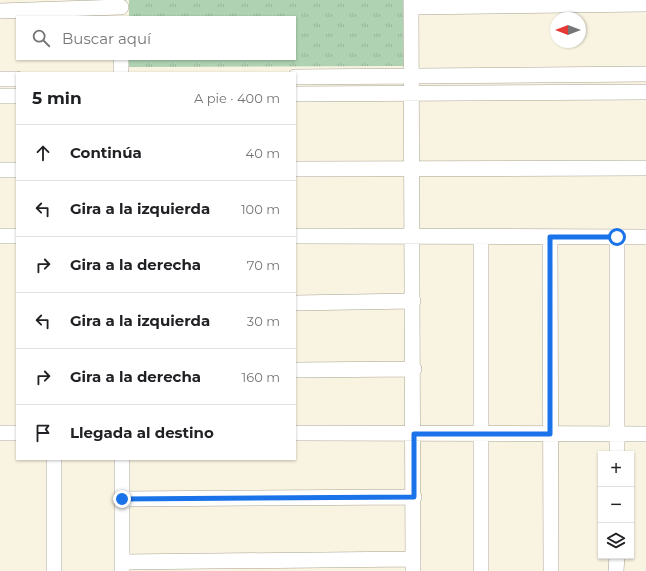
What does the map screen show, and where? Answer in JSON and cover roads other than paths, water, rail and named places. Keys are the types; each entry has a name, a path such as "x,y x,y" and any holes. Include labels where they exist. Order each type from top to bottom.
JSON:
{"street":[{"path":"122,460 122,566 413,565 414,369 411,4 646,4"},
{"path":"0,11 121,8"},
{"path":"121,60 121,72"},
{"path":"296,77 646,74"},
{"path":"0,79 16,79"},
{"path":"296,94 646,92"},
{"path":"0,96 16,96"},
{"path":"296,169 646,168"},
{"path":"0,170 16,170"},
{"path":"0,236 16,236"},
{"path":"296,236 646,237"},
{"path":"481,237 481,571"},
{"path":"550,237 551,571"},
{"path":"617,237 617,451"},
{"path":"296,303 413,301"},
{"path":"296,370 414,369"},
{"path":"0,433 16,433"},
{"path":"296,433 646,434"},
{"path":"54,460 54,571"},
{"path":"122,499 414,497"},
{"path":"616,559 616,571"}]}
